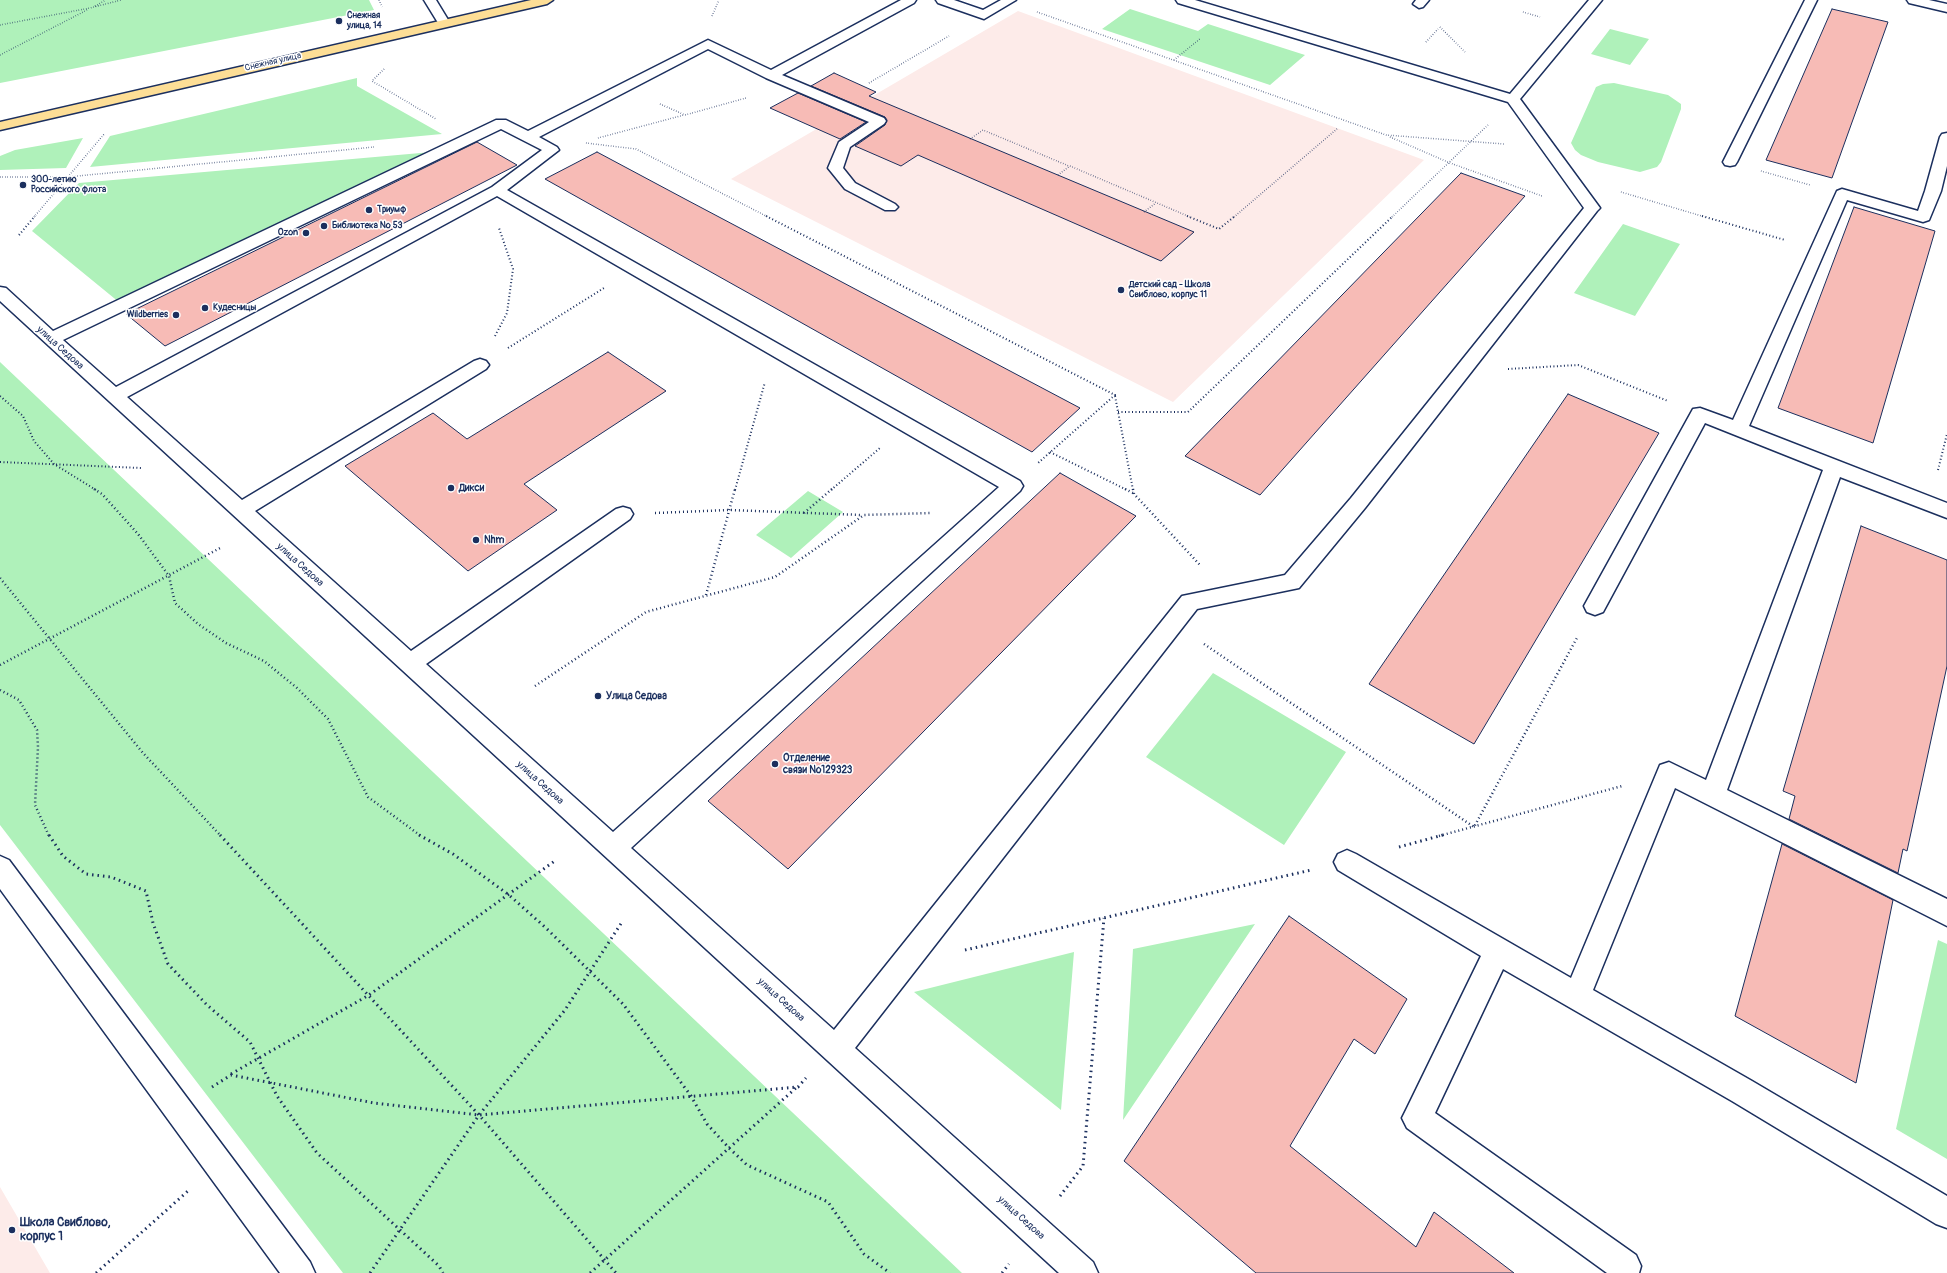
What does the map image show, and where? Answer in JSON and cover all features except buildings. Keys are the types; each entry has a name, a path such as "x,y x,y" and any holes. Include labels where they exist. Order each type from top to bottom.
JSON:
{"main road":[{"name":"Снежная улица","path":"0,126 547,0"}],"street":[{"path":"771,75 910,0"},
{"path":"942,0 984,15 1009,1"},
{"path":"835,1050 905,964 1190,602 1292,582 1465,371 1592,208 1514,99 1182,0"},
{"path":"1514,99 1596,0"},
{"path":"1730,162 1811,0"},
{"path":"1913,0 1947,8"},
{"path":"433,1 444,23"},
{"path":"528,137 708,44 771,75 879,121 844,145 835,168 850,186 890,207"},
{"path":"50,339 501,123 552,150 497,190 114,396"},
{"path":"1738,430 1842,194 1923,217 1940,193 1947,137"},
{"path":"497,190 1013,486 613,848"},
{"name":"улица Седова","path":"0,292 50,339 178,453 240,511 1082,1273"},
{"path":"240,511 480,365"},
{"path":"1594,606 1700,414 1833,468 1947,511"},
{"path":"1713,795 1833,468"},
{"path":"409,664 623,514"},
{"path":"1577,996 1669,773 1947,913"},
{"path":"1347,862 1748,1095 1947,1213"},
{"path":"0,868 299,1273"},
{"path":"1498,951 1416,1118 1625,1266 1623,1273"}],"path":[{"path":"0,55 106,0"},
{"path":"0,25 90,8 121,0"},
{"path":"1009,1 1386,135 1450,163 1589,213"},
{"path":"836,102 984,15"},
{"path":"386,67 372,81 469,138"},
{"path":"596,139 795,85"},
{"path":"624,88 685,115"},
{"path":"1118,412 1188,412 1473,142 1514,99"},
{"path":"970,138 983,130 1219,229 1338,128"},
{"path":"19,235 108,130"},
{"path":"1386,135 1549,148"},
{"path":"589,141 581,143 636,149 1115,395"},
{"path":"0,177 68,177 375,147"},
{"path":"1730,162 1842,194"},
{"path":"1058,175 1070,166"},
{"path":"1569,176 1817,249"},
{"path":"477,201 498,227 513,269 506,313 480,365"},
{"path":"1144,212 1156,203"},
{"path":"480,365 635,269"},
{"path":"706,595 774,349"},
{"path":"1465,371 1578,365 1700,414"},
{"path":"1115,395 1134,494"},
{"path":"1013,486 1115,395"},
{"path":"0,396 23,416 34,441 54,464 102,494 138,534 169,576 175,603 198,624 226,643 264,661 297,688 328,719 368,797 417,834 453,854 509,894 623,1004 691,1096 707,1124 729,1148 747,1165 828,1202 864,1254 890,1273"},
{"path":"804,513 907,425"},
{"path":"1050,452 1134,494 1228,594"},
{"path":"0,462 145,468"},
{"path":"623,514 730,510 864,515 985,511"},
{"path":"536,686 646,612 775,577 864,515"},
{"path":"0,665 222,547"},
{"path":"0,578 143,753 479,1115 616,1273"},
{"path":"1474,827 1594,606"},
{"path":"1173,623 1474,827"},
{"path":"0,690 19,700 37,730 38,746 35,805 48,834 63,856 86,874 111,877 146,891 153,923 168,964 207,1005 250,1042 269,1083 317,1154 399,1231 439,1266 443,1273"},
{"path":"905,964 1347,862 1669,773"},
{"path":"178,1111 231,1075 369,995 556,860"},
{"path":"1002,1273 1083,1166 1104,918"},
{"path":"370,1273 479,1115 565,1010 622,922"},
{"path":"590,1273 798,1087 835,1050"},
{"path":"231,1075 374,1102 479,1115 798,1087"},
{"path":"96,1273 218,1163"}],"shaded area":[{"name":"Детский сад - Школа Свиблово, корпус 11","path":"1018,11 1424,160 1173,402 731,179"},
{"name":"Школа Свиблово, корпус 1","path":"0,1187 50,1273 0,1273"}],"green space":[{"path":"0,0 369,0 374,10 0,83"},
{"path":"1130,9 1198,31 1208,24 1305,55 1270,85 1102,29"},
{"path":"1610,29 1649,39 1630,65 1591,54"},
{"path":"357,78 357,86 442,134 90,167 110,136"},
{"path":"1614,83 1668,95 1681,104 1681,109 1661,162 1657,167 1640,172 1598,162 1581,155 1575,150 1571,143 1596,87 1603,84"},
{"path":"83,138 66,168 0,170 0,156 15,150"},
{"path":"432,152 120,303 32,231 79,183"},
{"path":"1623,224 1680,244 1635,316 1574,293"},
{"path":"0,362 962,1273 343,1273 0,825"},
{"path":"808,491 843,512 791,558 756,535"},
{"path":"1213,673 1346,752 1284,845 1146,757"},
{"path":"1255,924 1123,1120 1133,949"},
{"path":"1938,940 1947,944 1947,1159 1896,1129"},
{"path":"1074,952 1061,1110 914,992"}],"place":[{"name":"Снежная улица, 14","path":"339,21"},
{"name":"300-летию Российского флота","path":"23,185"},
{"name":"Триумф","path":"369,210"},
{"name":"Библиотека № 53","path":"324,226"},
{"name":"Ozon","path":"306,233"},
{"name":"Детский сад - Школа Свиблово, корпус 11","path":"1121,290"},
{"name":"Кудесницы","path":"205,308"},
{"name":"Wildberries","path":"176,315"},
{"name":"Дикси","path":"451,488"},
{"name":"Nhm","path":"476,540"},
{"name":"Улица Седова","path":"598,696"},
{"name":"Отделение связи №129323","path":"775,764"},
{"name":"Школа Свиблово, корпус 1","path":"12,1230"}]}
